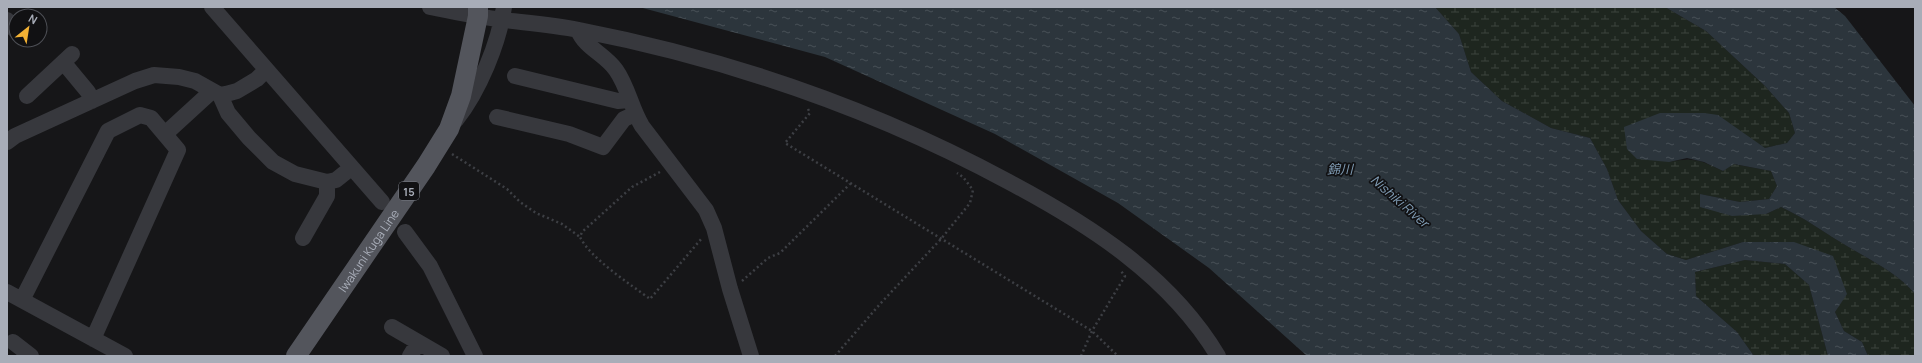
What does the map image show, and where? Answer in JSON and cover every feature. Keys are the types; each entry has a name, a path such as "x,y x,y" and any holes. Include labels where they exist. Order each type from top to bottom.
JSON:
{"main road":[{"name":"Iwakuni Kuga Line","path":"296,356 426,166 449,129 461,96 478,12"}],"street":[{"path":"212,7 266,71 382,202"},
{"path":"430,7 503,13 717,63 820,97 901,129 985,169 1048,203 1100,235 1142,267 1190,317 1209,340 1218,356"},
{"path":"449,129 466,107 476,90 503,13"},
{"path":"578,30 582,40 607,59 616,70 625,85 632,107 671,166 706,210 714,228 730,289 751,356"},
{"path":"27,96 68,58 92,101"},
{"path":"165,134 216,93 237,91 266,71"},
{"path":"7,142 15,136 135,81 154,75 179,77 195,81 216,93 228,113 249,138 273,162 295,174 327,182 336,180 351,168"},
{"path":"515,76 618,101 632,107"},
{"path":"497,117 569,134 603,147 632,107"},
{"path":"93,339 178,150 151,118 140,115 108,131 12,297 125,356"},
{"path":"302,238 327,196 327,182"},
{"path":"405,232 430,266 474,356"},
{"path":"392,328 414,349 442,356"},
{"path":"13,342 31,356"}],"path":[{"path":"808,107 810,113 785,144 1092,331 1118,356"},
{"path":"452,153 508,189 520,202 536,213 562,224 580,236 584,245 610,268 650,299 706,233 714,228"},
{"path":"580,236 582,232 632,187 671,166"},
{"path":"835,356 885,299 941,239 970,203 973,190 963,177 951,169"},
{"path":"730,289 737,286 768,258 780,253 850,184"},
{"path":"1081,356 1092,331 1125,276 1118,266"}],"green space":[{"path":"1435,7 1665,7 1706,31 1765,86 1789,113 1795,133 1787,143 1765,148 1747,137 1669,162 1697,160 1723,171 1733,164 1771,171 1777,186 1769,199 1740,202 1700,194 1766,214 1781,207 1890,272 1908,286 1915,294 1915,356 1868,356 1862,342 1844,331 1835,312 1846,294 1743,242 1686,260 1667,254 1641,231 1618,200 1607,169 1590,138 1551,128 1502,101 1471,72 1459,34"},
{"path":"1745,260 1785,264 1809,285 1828,356 1754,356 1737,332 1696,296 1695,272"}],"water":[{"name":"錦川","path":"639,7 1435,7 1459,34 1471,72 1502,101 1551,128 1590,138 1607,169 1618,200 1641,231 1667,254 1686,260 1743,242 1794,242 1833,256 1847,294 1835,312 1844,331 1862,342 1868,356 1828,356 1809,285 1785,264 1745,260 1695,272 1696,296 1737,332 1754,356 1307,356 1209,268 1118,203 995,134 825,57"},
{"path":"1665,7 1834,7 1845,16 1915,106 1915,294 1908,286 1881,266 1781,207 1766,214 1732,216 1700,207 1700,194 1740,202 1769,199 1777,186 1771,171 1734,164 1723,171 1704,162 1687,158 1669,162 1637,159 1627,149 1624,127 1660,113 1704,113 1718,115 1765,148 1787,143 1795,133 1789,113 1765,86 1706,31"}],"water label":[{"name":"Nishiki River","path":"1400,201"}]}
